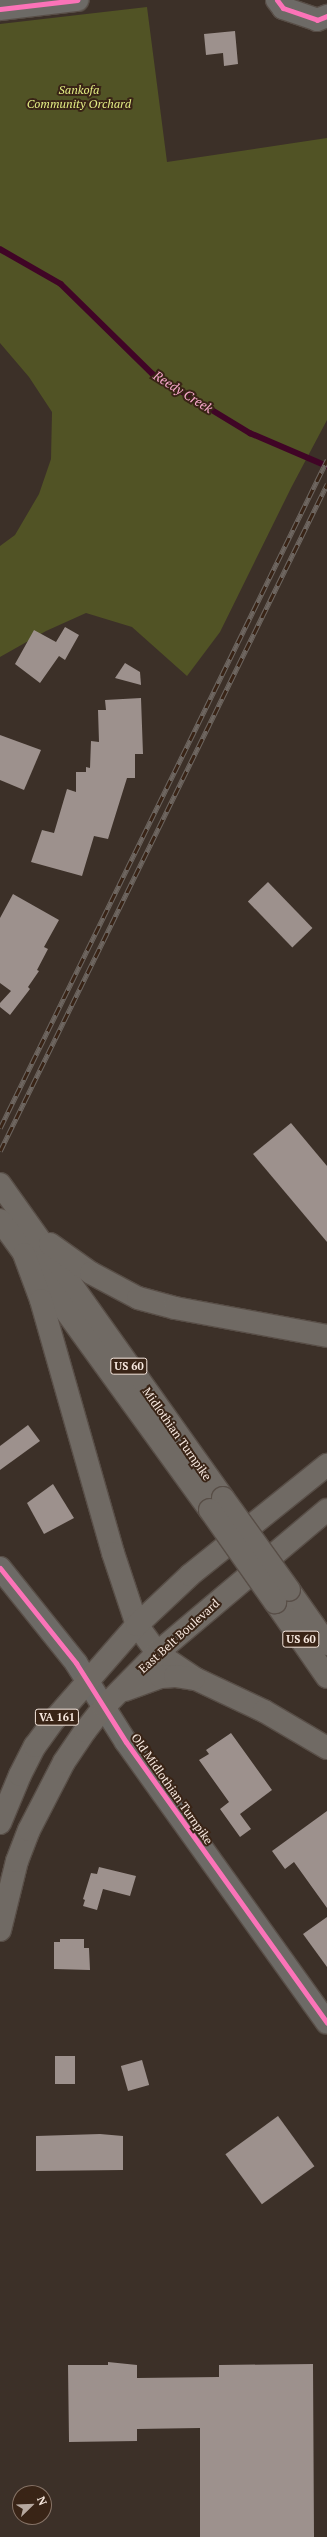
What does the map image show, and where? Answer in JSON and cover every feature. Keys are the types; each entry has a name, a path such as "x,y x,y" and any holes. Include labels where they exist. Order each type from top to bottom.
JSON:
{"main road":[{"name":"Midlothian Turnpike","path":"0,1184 7,1218 24,1254 216,1504 282,1596 327,1677"},
{"name":"Midlothian Turnpike","path":"7,1218 36,1234 216,1504"},
{"path":"36,1234 91,1273 138,1298 175,1308 327,1336"},
{"path":"24,1254 42,1300 113,1553 137,1625 157,1653 196,1679 264,1712 327,1748"},
{"name":"VA 161","path":"0,1823 20,1775 35,1746 54,1720 137,1625 165,1598 240,1535 325,1471"},
{"name":"East Belt Boulevard","path":"0,1930 2,1909 20,1855 46,1796 64,1762 111,1700 157,1653 263,1562 327,1510"},
{"name":"Midlothian Turnpike","path":"282,1596 327,1644"},
{"path":"111,1700 161,1677 175,1676 196,1679"}],"street":[{"path":"0,10 77,0"},
{"path":"277,0 283,8 322,18"},
{"name":"Old Midlothian Turnpike","path":"0,1568 65,1649 88,1681 111,1700 134,1753 327,2023"}],"green space":[{"name":"Sankofa Community Orchard","path":"147,7 167,162 327,138 327,420 291,488 220,632 187,676 132,627 86,613 46,631 0,657 0,546 15,535 39,494 51,459 52,412 29,377 0,343 0,24"}],"building":[{"path":"235,31 238,64 224,66 223,53 206,55 204,34"},
{"path":"65,627 79,635 65,660 59,656 40,683 15,664 34,630 56,642"},
{"path":"125,663 140,672 141,685 115,678"},
{"path":"141,698 143,754 135,754 135,778 127,778 108,839 94,836 82,876 31,862 42,830 54,833 67,789 76,792 76,772 86,772 86,767 90,768 91,741 99,742 98,710 106,710 105,700"},
{"path":"0,735 41,750 24,790 0,780"},
{"path":"268,882 312,928 292,947 248,901"},
{"path":"13,894 59,920 44,947 48,949 37,970 39,971 28,987 30,989 10,1015 0,1007 0,1003 11,991 0,983 0,918"},
{"path":"291,1123 327,1166 327,1242 253,1154"},
{"path":"28,1425 40,1441 0,1470 0,1446"},
{"path":"53,1484 74,1518 44,1534 27,1503"},
{"path":"231,1733 272,1790 240,1814 251,1829 240,1837 220,1809 229,1802 199,1760 209,1754 206,1750"},
{"path":"327,1811 327,1908 294,1862 285,1869 272,1851"},
{"path":"99,1867 136,1876 130,1896 103,1889 97,1910 83,1906 85,1900 83,1899 91,1873 97,1874"},
{"path":"327,1917 327,1967 303,1934"},
{"path":"60,1939 84,1939 84,1948 89,1948 90,1970 54,1969 54,1942 60,1942"},
{"path":"55,2056 75,2056 75,2084 55,2084"},
{"path":"142,2060 149,2085 128,2091 121,2066"},
{"path":"278,2116 314,2166 262,2204 225,2154"},
{"path":"100,2134 123,2136 123,2170 36,2171 36,2136"},
{"path":"108,2362 137,2365 137,2378 219,2377 219,2365 313,2364 314,2537 200,2537 200,2428 137,2429 137,2441 69,2442 68,2365 108,2365"}],"waterway":[{"name":"Reedy Creek","path":"0,249 61,284 153,374 250,433 327,466"}],"railway":[{"path":"0,1128 327,460"},
{"path":"0,1151 327,484"}],"cycle path":[{"path":"0,9 77,0"},
{"path":"277,0 283,8 317,20 327,16"},
{"path":"0,1568 76,1663 126,1742 327,2023"}]}
